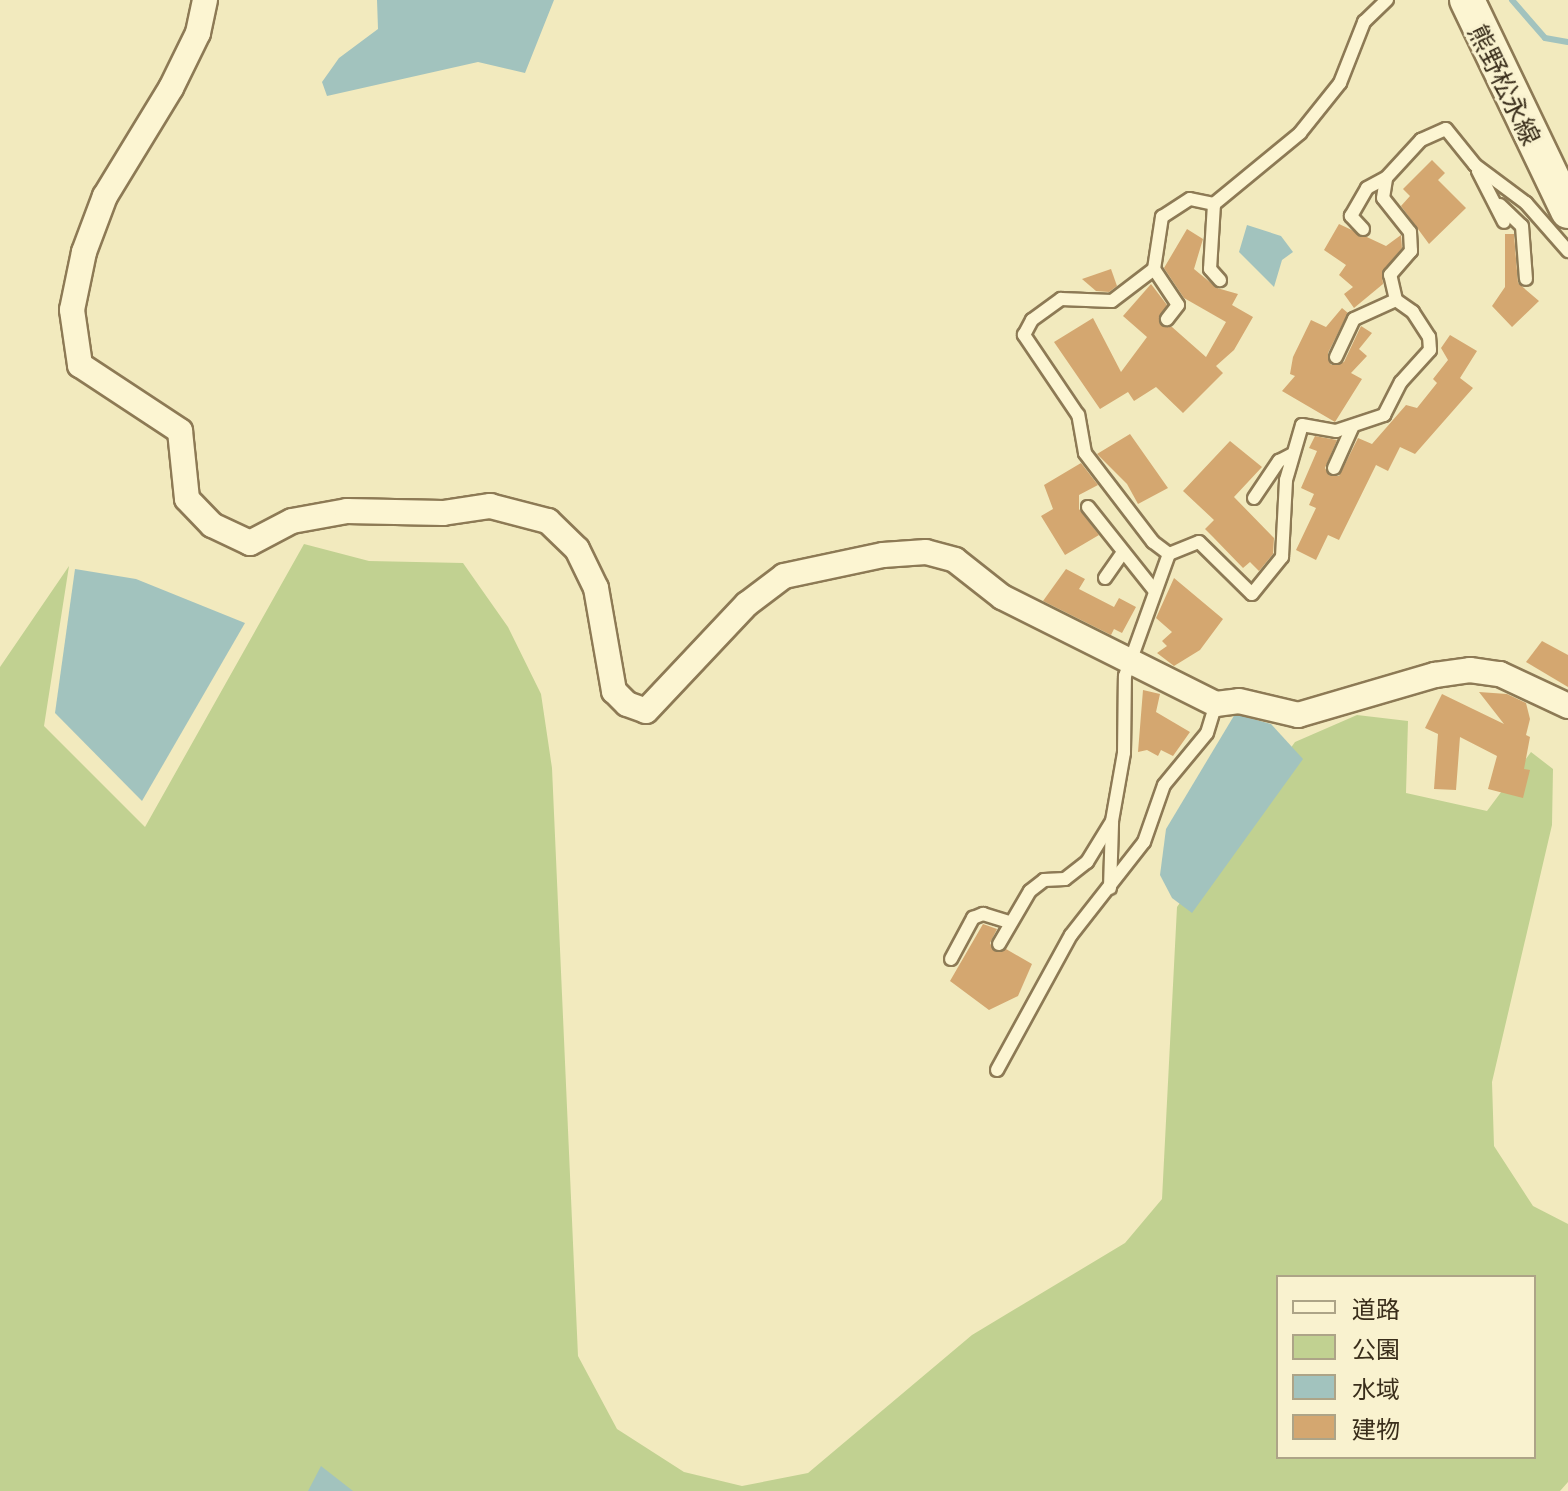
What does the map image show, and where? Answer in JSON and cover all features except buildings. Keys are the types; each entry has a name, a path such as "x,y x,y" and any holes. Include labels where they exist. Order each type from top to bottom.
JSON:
{"main road":[{"name":"熊野松永線","path":"1467,0 1568,211"}],"street":[{"path":"205,0 198,33 178,75 105,196 84,252 72,310 80,365 180,431 187,499 212,525 250,543 292,521 347,511 443,513 490,506 548,521 577,549 596,588 614,691 627,704 646,711 747,604 784,576 883,555 926,552 955,560 1002,597 1129,665 1216,704 1239,701 1298,715 1470,670 1500,674 1568,706"}],"lane":[{"path":"1220,280 1210,269 1214,204 1300,133 1340,83 1373,0"},
{"path":"1364,22 1387,0"},
{"path":"1363,229 1351,216 1367,188 1386,178 1421,140 1446,129 1475,165 1500,205 1522,226 1526,279"},
{"path":"1475,165 1526,203 1568,251"},
{"path":"1110,888 1112,821 1124,753 1129,665 1169,554 1199,542 1252,594 1282,557 1287,541 1291,455 1302,425 1336,431 1384,415 1401,382 1430,350 1429,337 1413,312 1396,300 1390,275 1411,251 1410,232 1383,198 1386,178"},
{"path":"1167,319 1178,305 1154,269 1162,217 1190,199 1214,204"},
{"path":"1500,205 1504,222"},
{"path":"1154,269 1112,301 1061,299 1032,320 1024,335 1078,415 1085,453 1144,532 1169,554"},
{"path":"1336,357 1354,319 1396,300"},
{"path":"1334,468 1352,428"},
{"path":"1254,498 1279,461 1291,455"},
{"path":"1088,507 1121,555 1154,590"},
{"path":"1105,578 1121,555"},
{"path":"997,1070 1071,935 1144,842 1164,785 1207,733 1216,704"},
{"path":"999,944 1030,891 1044,880 1065,879 1087,862 1112,821"},
{"path":"951,959 973,918 983,914 1010,922"}],"green space":[{"path":"304,544 369,561 463,563 508,627 541,694 552,768 578,1356 617,1429 684,1472 742,1486 808,1473 972,1335 1125,1243 1162,1199 1177,907 1295,742 1357,715 1408,721 1406,793 1487,811 1531,752 1553,769 1552,825 1492,1082 1494,1146 1533,1206 1568,1224 1568,1482 1560,1491 0,1491 0,667 69,566 44,726 145,827"}],"water":[{"path":"377,0 554,0 525,73 478,62 327,96 322,82 339,58 378,29"},
{"path":"1247,225 1281,236 1293,252 1282,260 1274,287 1239,252"},
{"path":"75,569 136,579 245,623 142,801 55,713"},
{"path":"1235,714 1271,724 1303,759 1192,913 1172,898 1160,875 1166,829"},
{"path":"321,1466 353,1491 308,1491"}],"waterway":[{"path":"1512,0 1545,38 1568,42"}]}
